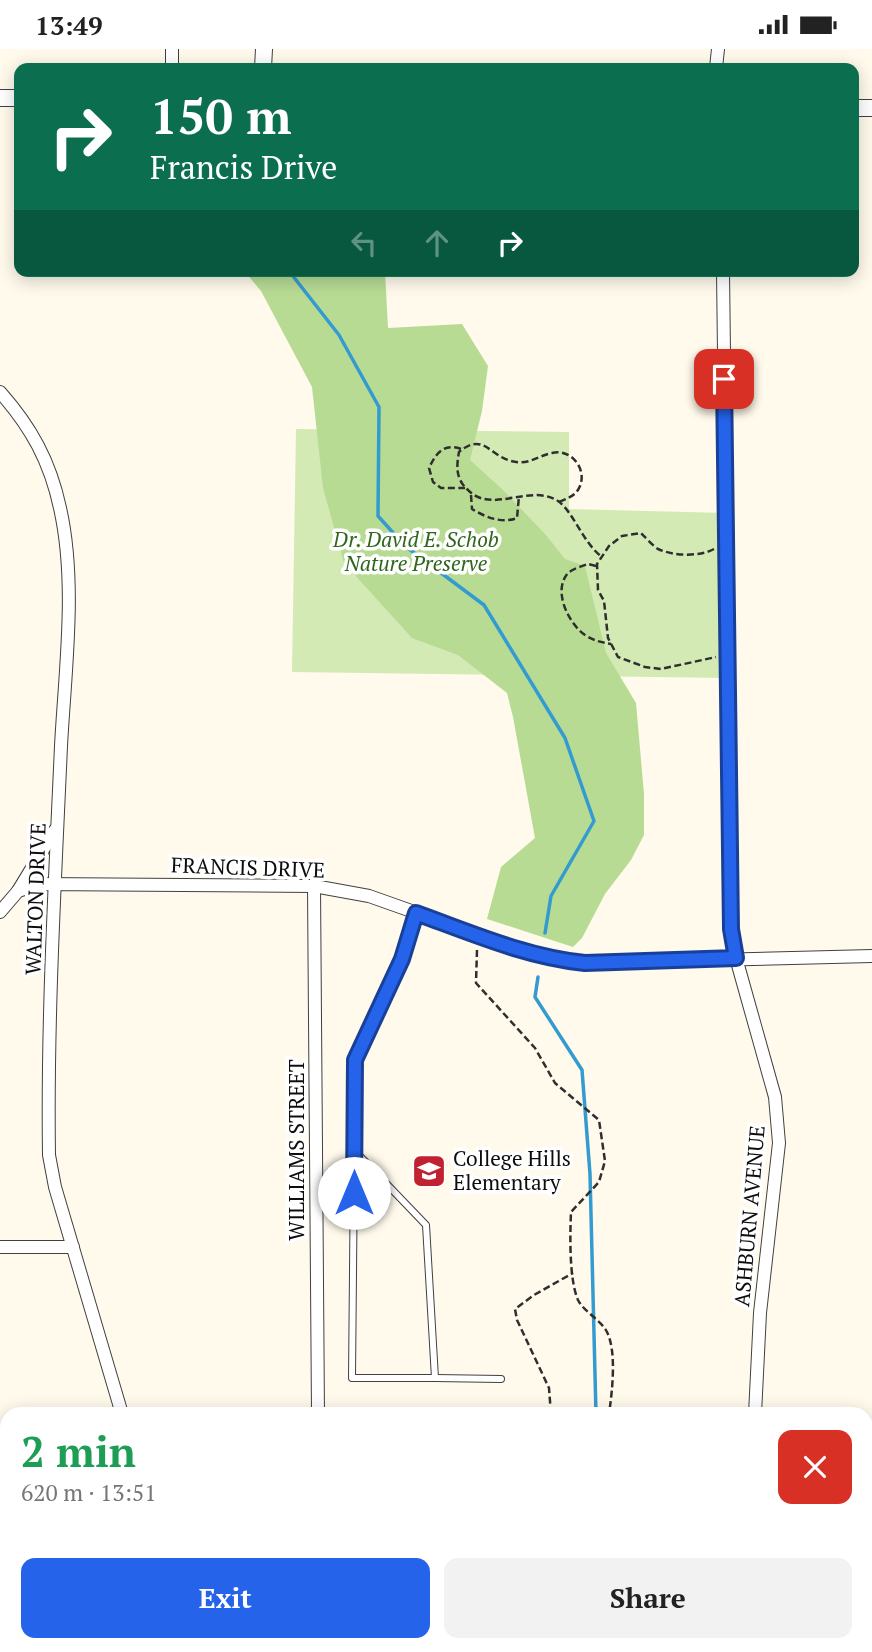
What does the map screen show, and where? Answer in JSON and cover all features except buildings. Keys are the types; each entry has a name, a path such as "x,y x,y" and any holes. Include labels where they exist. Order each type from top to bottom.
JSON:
{"street":[{"name":"ASHBURN AVENUE","path":"723,277 731,929 736,958 775,1097 779,1143 760,1313 755,1407"},
{"name":"WALTON DRIVE","path":"0,392 33,434 45,459 61,510 68,601 57,827 48,1155 120,1407"},
{"path":"0,912 18,891 57,827"},
{"name":"FRANCIS DRIVE","path":"18,891 39,884 55,883 314,886 369,896 516,948 565,961 585,963 872,956"},
{"name":"WILLIAMS STREET","path":"314,886 318,1407"},
{"path":"0,1247 73,1247"}],"lane":[{"path":"416,913 402,959 355,1060 352,1378 501,1378"},
{"path":"355,1151 426,1225 435,1378"}],"path":[{"path":"559,502 574,495 579,489 582,472 578,462 562,453 554,452 528,462 513,462 482,443 468,445 459,452 456,468 460,484 475,497 489,500 541,496 559,502 590,548 602,557"},
{"path":"462,449 451,446 443,449 429,468 433,482 440,488 465,488"},
{"path":"471,494 472,509 482,515 509,521 517,518 519,496"},
{"path":"726,541 707,553 683,554 659,549 641,533 622,536 609,546 597,567 597,590 604,601 605,621 611,644 618,657 645,667 669,667 727,657"},
{"path":"597,567 588,564 569,572 563,582 562,594 566,612 583,634 597,642 611,644"},
{"path":"477,950 476,983 535,1048 555,1083 599,1120 605,1161 600,1182 571,1213 570,1253 578,1300 607,1332 612,1353 610,1407"},
{"path":"550,1407 549,1388 517,1320 515,1309 573,1273"}],"green space":[{"path":"249,277 385,277 388,328 462,324 488,366 482,411 470,460 502,489 565,559 585,566 606,653 636,703 644,794 644,835 631,860 605,894 582,938 573,947 487,919 501,867 535,838 507,693 458,655 412,638 344,563 323,488 312,387 261,291"},
{"name":"Dr. David E. Schob Nature Preserve","path":"296,429 569,432 569,509 726,513 727,678 292,672"}],"waterway":[{"path":"294,277 339,335 379,407 378,516 405,546 484,605 565,738 594,821 551,896 545,933"},
{"path":"538,977 535,997 582,1070 590,1174 596,1407"}],"place":[{"name":"College Hills Elementary","path":"429,1171"}],"route":[{"path":"354,1193 355,1060 402,959 416,913 516,948 565,961 585,963 736,958 731,929 724,379"}]}
